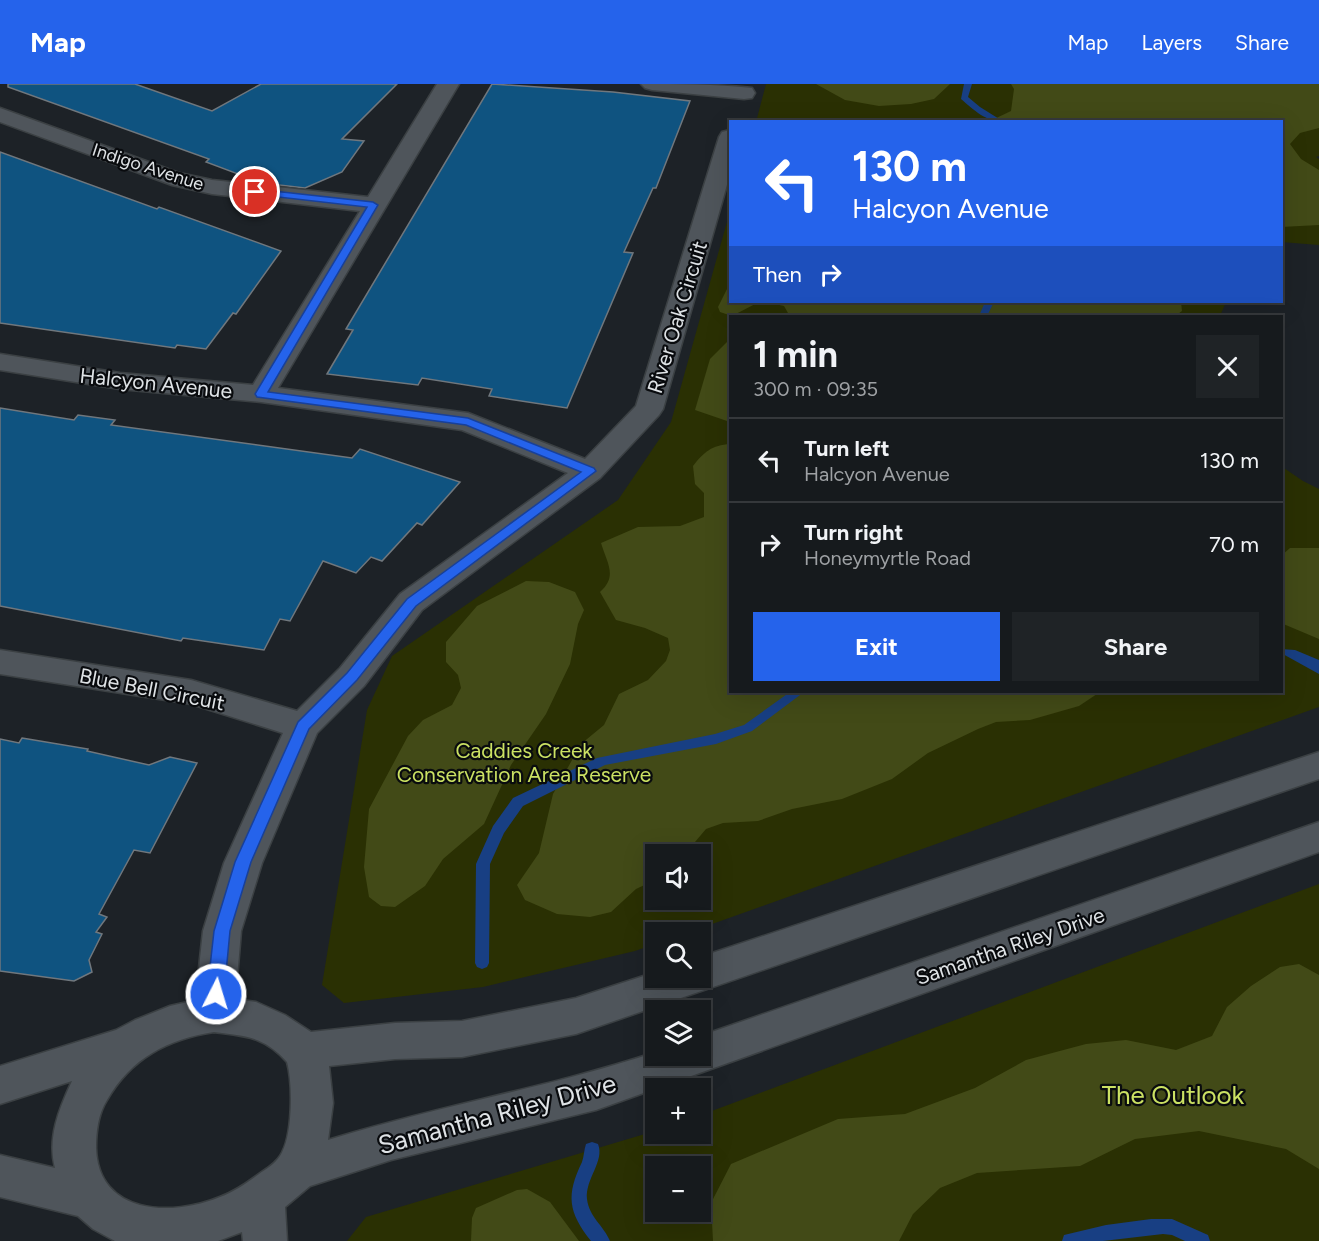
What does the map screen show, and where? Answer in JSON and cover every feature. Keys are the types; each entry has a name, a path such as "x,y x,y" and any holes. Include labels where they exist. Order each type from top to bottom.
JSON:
{"street":[{"path":"261,394 448,84"},
{"path":"652,84 740,106"},
{"name":"Indigo Avenue","path":"0,115 172,178 212,188 373,205"},
{"name":"River Oak Circuit","path":"214,1014 222,931 243,862 303,726 352,677 411,602 590,471 649,409 729,143"},
{"name":"Halcyon Avenue","path":"0,362 120,381 261,394 468,422 590,471"},
{"name":"Blue Bell Circuit","path":"0,662 191,692 303,726"},
{"path":"711,970 1319,765"},
{"name":"Samantha Riley Drive","path":"711,1051 1319,837"},
{"path":"303,1051 395,1041 462,1039 576,1016 660,988"},
{"path":"0,1085 128,1045 155,1029 184,1018 214,1014 249,1018 280,1033 303,1051 312,1086 312,1119 297,1170 264,1220 225,1221 194,1230 134,1234 91,1198 76,1170 74,1137 82,1103 101,1072 128,1045"},
{"name":"Samantha Riley Drive","path":"297,1170 391,1140 596,1092 668,1066"},
{"path":"0,1176 91,1198"}],"green space":[{"path":"766,84 1319,84 1319,156 1316,157 1319,159 1319,245 1283,242 1283,120 757,120"},
{"path":"816,84 950,84 934,99 911,104 879,106 845,100"},
{"path":"1011,84 1319,84 1319,128 1300,133 1290,144 1301,159 1319,170 1319,225 1283,227 1283,120 992,120 1011,111 1014,89"},
{"name":"Caddies Creek Conservation Area Reserve","path":"729,215 729,303 1226,303 1220,315 729,315 729,693 1283,693 1283,467 1319,489 1319,707 711,924 711,922 645,922 645,948 635,951 483,987 344,1003 322,985 367,710 392,656 618,500 671,422"},
{"path":"729,285 729,303 757,303 734,315 720,312 718,307"},
{"path":"770,303 1181,303 1182,311 1176,315 785,315 788,313 784,306"},
{"path":"729,340 729,421 695,410 710,359"},
{"path":"729,444 729,693 1098,693 1079,706 1030,720 996,722 978,729 928,753 892,779 842,799 792,809 758,821 723,823 706,829 693,844 645,844 645,885 636,889 611,912 590,917 557,914 525,900 517,885 539,853 553,794 581,744 604,725 619,694 648,680 666,661 670,650 668,638 645,628 616,620 600,592 610,575 601,543 638,527 680,526 704,517 704,493 695,484 693,466 709,450"},
{"path":"1290,548 1319,548 1319,639 1283,624 1283,554"},
{"path":"526,581 549,582 575,592 584,610 578,624 570,664 546,714 511,765 484,824 443,859 425,886 395,907 381,906 369,897 364,867 369,809 408,736 423,720 452,705 461,688 458,675 446,662 446,642 477,606"},
{"name":"The Outlook","path":"1319,884 1319,1241 347,1241 366,1217 645,1134 645,1144 711,1144 711,1111"},
{"path":"1299,964 1319,975 1319,1169 1286,1149 1199,1131 1135,1139 1080,1166 977,1173 940,1188 913,1214 899,1241 713,1241 711,1203 731,1164 838,1119 905,1114 975,1088 1026,1060 1086,1044 1126,1040 1176,1050 1212,1036 1227,1007 1251,986 1280,967"},
{"path":"527,1189 550,1202 579,1241 471,1241 472,1218 476,1208 517,1190"}],"water":[{"path":"1283,649 1295,650 1319,660 1319,674 1283,654"}],"building":[{"path":"8,84 135,84 212,111 261,84 397,84 342,139 364,141 342,172 305,188 262,183 206,162 209,159 8,87"},
{"path":"492,84 613,92 690,101 656,188 653,188 624,252 633,253 567,408 489,396 492,389 422,378 418,385 327,374 353,330 346,329"},
{"path":"0,152 281,251 236,314 233,313 206,349 177,345 175,348 0,323"},
{"path":"0,408 74,420 78,415 115,420 111,425 352,458 360,449 460,482 422,525 417,523 382,561 371,557 356,573 323,561 290,621 280,619 264,650 183,638 181,641 0,606"},
{"path":"22,738 88,749 87,751 149,765 170,757 197,763 150,853 134,850 99,914 107,917 96,932 102,934 89,960 92,972 74,981 0,971 0,739 19,743"}],"waterway":[{"path":"968,84 964,97 977,109 996,120"},
{"path":"983,315 989,303"},
{"path":"482,963 483,864 498,830 518,802 602,761 716,739 748,728 797,693"},
{"path":"592,1149 589,1164 581,1180 579,1197 587,1222 602,1241"},
{"path":"1070,1241 1121,1230 1163,1226 1176,1228 1202,1241"}],"route":[{"path":"216,994 222,931 243,862 303,726 352,677 411,602 590,471 468,422 261,394 373,205 255,192"}]}
